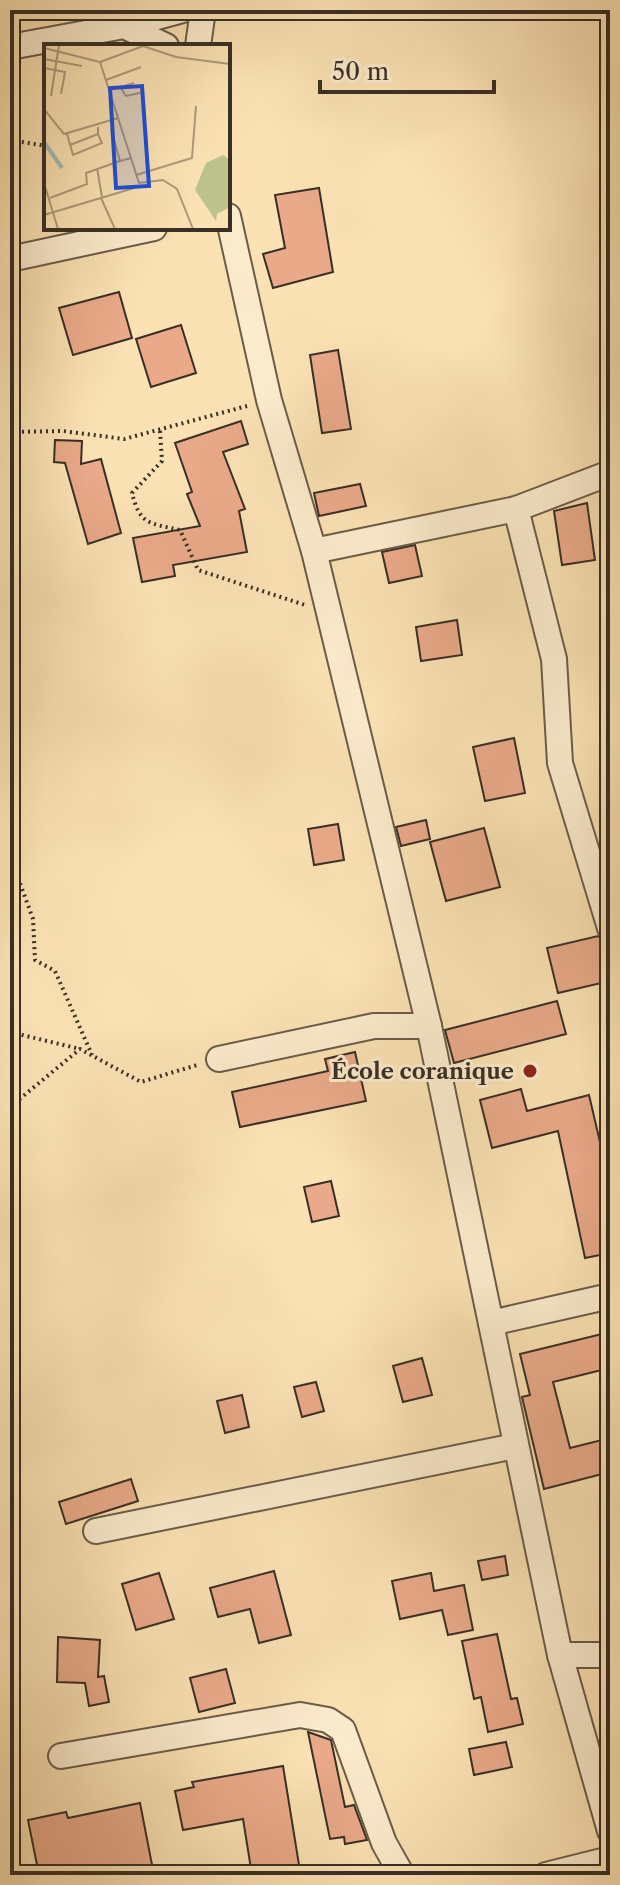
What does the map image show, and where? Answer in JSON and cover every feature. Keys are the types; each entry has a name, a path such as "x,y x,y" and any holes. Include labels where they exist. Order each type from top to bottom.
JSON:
{"street":[{"path":"10,47 124,26 183,10"},
{"path":"198,44 203,10"},
{"path":"124,26 162,44"},
{"path":"230,225 269,400 330,613 429,1026 560,1655 610,1831"},
{"path":"10,259 145,230"},
{"path":"314,551 516,509 610,473"},
{"path":"516,509 554,659 560,763 610,928"},
{"path":"219,1059 374,1026 429,1026"},
{"path":"491,1323 610,1296"},
{"path":"96,1531 515,1446"},
{"path":"560,1655 610,1655"},
{"path":"61,1756 300,1715 328,1720 343,1730 384,1843 402,1875"},
{"path":"546,1875 610,1859"}],"path":[{"path":"10,140 44,146"},
{"path":"10,432 63,431 124,439 269,400"},
{"path":"160,431 162,461 132,493 137,514 148,523 180,530 198,570 330,613"},
{"path":"15,812 17,875 33,919 35,960 55,971 92,1055"},
{"path":"10,1032 80,1049 141,1082 219,1059"},
{"path":"10,1107 80,1049"}],"building":[{"path":"319,188 333,272 273,288 263,254 285,248 275,195"},
{"path":"119,292 132,338 73,355 59,308"},
{"path":"181,325 196,373 151,387 136,339"},
{"path":"338,350 351,429 322,433 310,355"},
{"path":"241,421 248,444 223,452 245,509 239,511 247,552 173,565 175,576 142,582 133,538 200,526 187,494 192,492 175,443"},
{"path":"55,440 82,441 81,464 101,459 121,533 88,544 65,463 54,462"},
{"path":"360,484 366,506 319,516 314,493"},
{"path":"587,503 595,560 562,565 554,511"},
{"path":"415,545 422,576 389,583 382,552"},
{"path":"457,620 462,655 421,661 416,627"},
{"path":"514,738 525,793 485,801 473,747"},
{"path":"426,820 430,839 401,846 396,827"},
{"path":"338,824 344,860 314,865 308,829"},
{"path":"484,828 500,887 446,901 430,842"},
{"path":"598,936 605,942 610,981 558,993 547,948"},
{"path":"557,1001 566,1034 454,1063 445,1030"},
{"path":"355,1052 366,1101 240,1127 232,1092 328,1071 325,1059"},
{"path":"521,1089 527,1111 589,1095 610,1185 610,1253 585,1258 558,1131 492,1148 480,1100"},
{"path":"331,1181 339,1216 312,1222 304,1187"},
{"path":"610,1332 610,1368 553,1382 570,1448 610,1438 610,1472 544,1489 522,1397 530,1395 520,1354"},
{"path":"422,1358 432,1395 403,1402 393,1366"},
{"path":"316,1382 324,1411 302,1417 294,1387"},
{"path":"242,1395 249,1427 225,1433 217,1401"},
{"path":"131,1479 138,1501 66,1524 59,1502"},
{"path":"505,1556 508,1575 482,1580 478,1561"},
{"path":"274,1571 291,1635 259,1643 250,1609 218,1617 210,1588"},
{"path":"159,1573 174,1619 136,1630 122,1584"},
{"path":"431,1573 434,1591 464,1585 473,1630 448,1635 442,1610 400,1619 392,1581"},
{"path":"497,1634 511,1699 517,1698 523,1724 488,1732 481,1697 474,1699 462,1641"},
{"path":"58,1637 100,1640 98,1677 104,1676 109,1702 89,1706 85,1683 57,1682"},
{"path":"226,1669 235,1703 199,1712 190,1678"},
{"path":"308,1732 331,1740 345,1807 354,1805 367,1840 345,1844 344,1837 330,1839"},
{"path":"506,1742 512,1767 474,1775 469,1749"},
{"path":"283,1766 300,1871 252,1875 243,1819 183,1830 175,1791 194,1787 192,1782"},
{"path":"140,1803 154,1875 39,1875 28,1820 66,1812 68,1818"}],"place":[{"name":"École coranique","path":"530,1071"}]}
